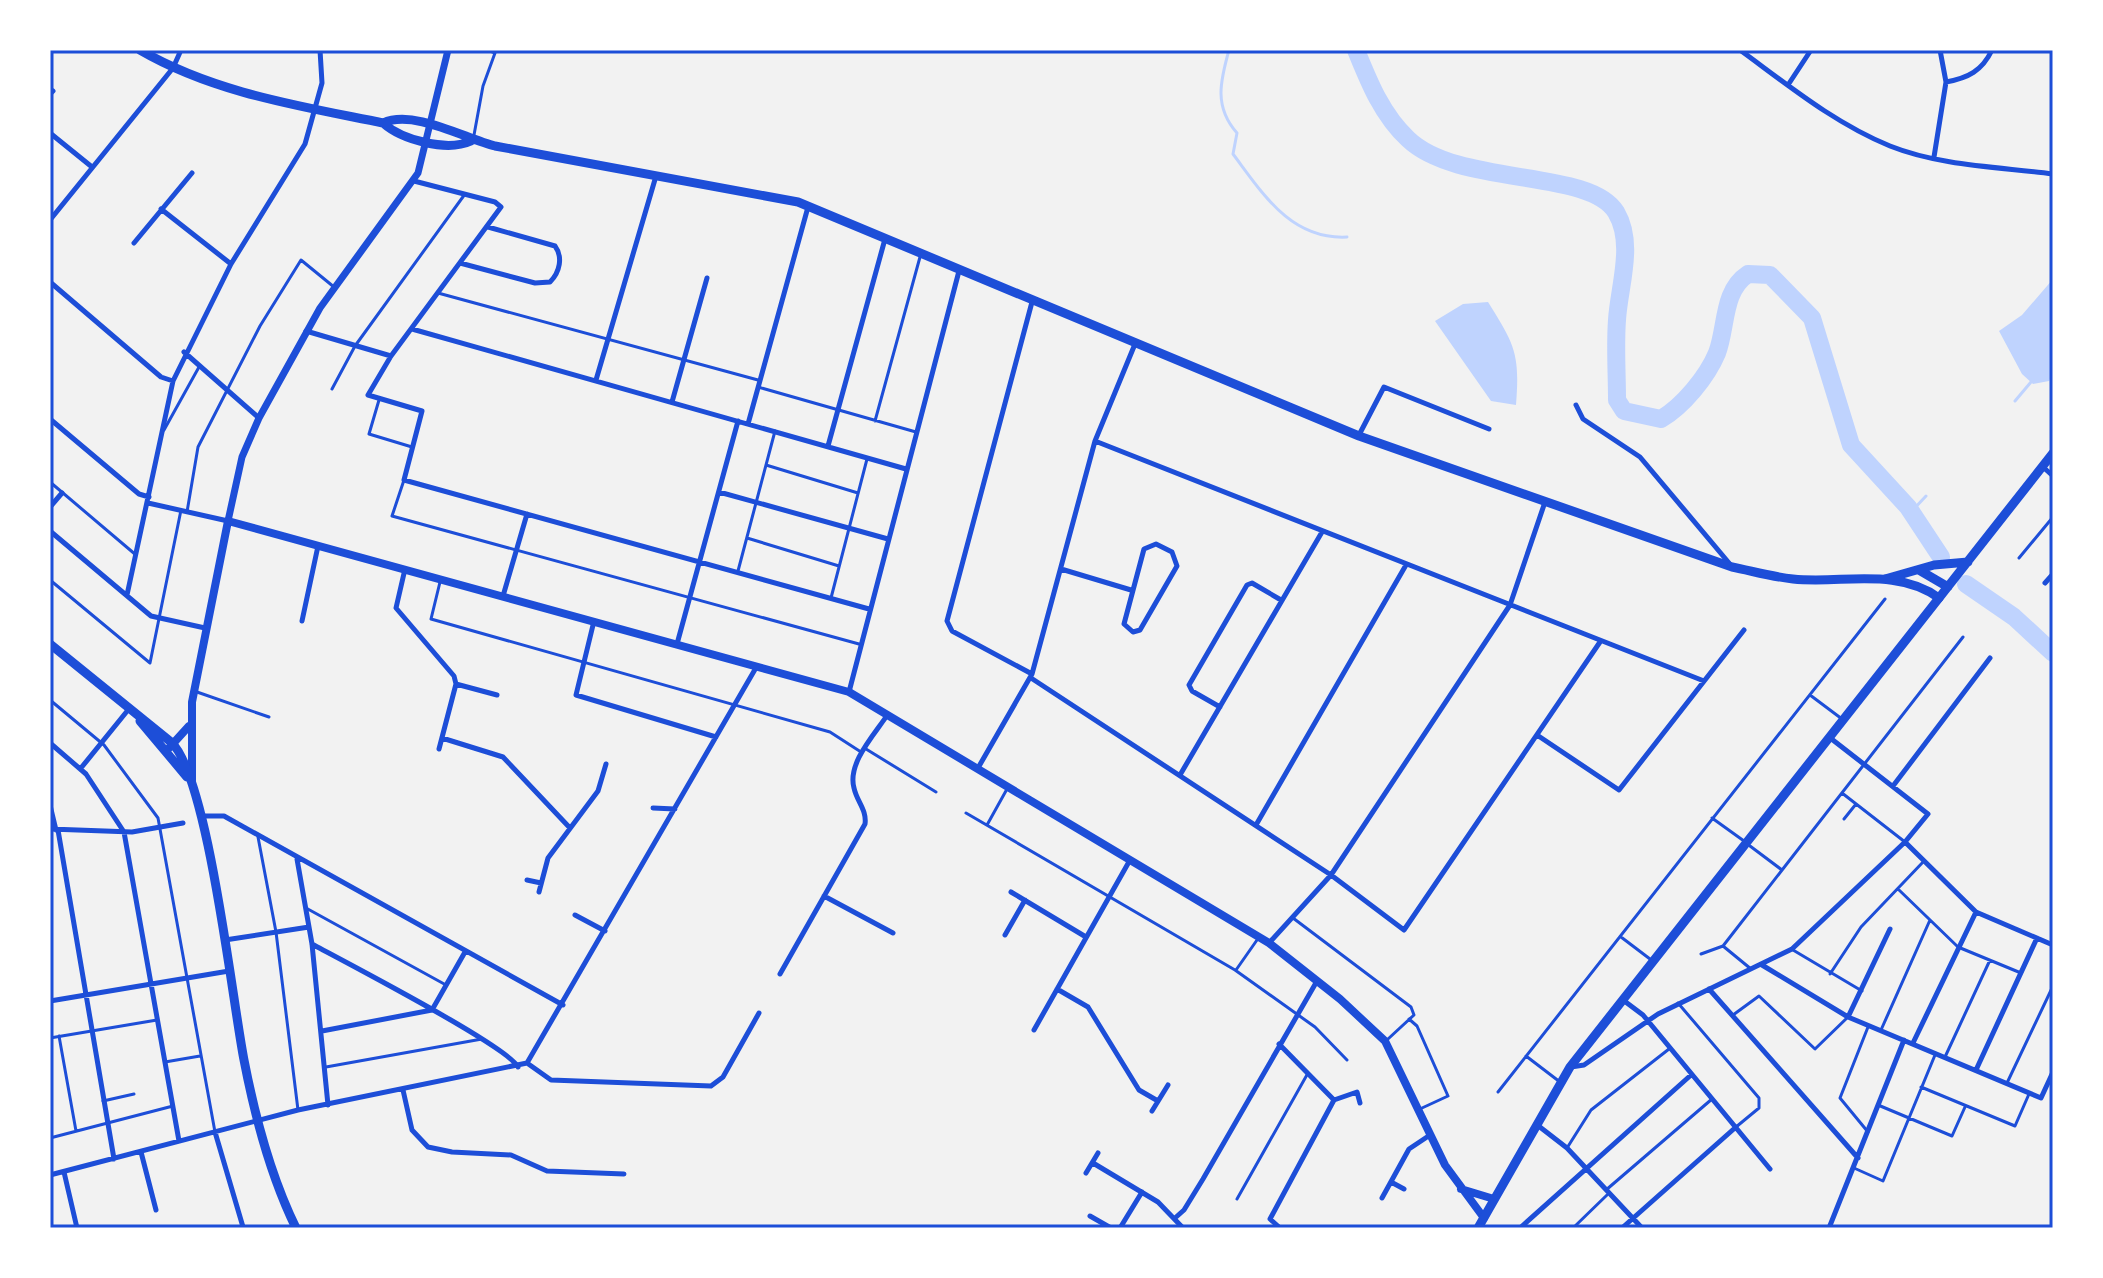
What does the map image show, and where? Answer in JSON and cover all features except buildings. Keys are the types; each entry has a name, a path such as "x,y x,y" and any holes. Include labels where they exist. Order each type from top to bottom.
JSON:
{"main road":[{"path":"140,50 173,68 233,90 383,123 396,134 460,146 472,141 808,206 1359,436 1732,567 1793,579 1885,579 1921,585 1939,598"},
{"path":"383,123 392,119 431,125 463,132 472,141"},
{"path":"1478,1228 1535,1123 1570,1067 2053,453"},
{"path":"192,784 190,725 194,691 228,521 849,692 1269,943 1317,981 1385,1041 1460,1189 1484,1218"},
{"path":"1885,579 1968,562"},
{"path":"1919,570 1948,587"},
{"path":"50,644 185,760 201,816 257,1120 296,1228"},
{"path":"169,748 190,725"},
{"path":"1460,1189 1494,1199"}],"street":[{"path":"50,220 173,68 181,50"},
{"path":"127,595 173,381 184,352 231,264 297,158 317,110 322,83 320,50"},
{"path":"50,419 148,500 228,521 242,457 259,418 306,331 334,287 414,181 427,141 448,50"},
{"path":"1740,50 1843,124 1892,147 1934,157 2053,174"},
{"path":"1788,85 1811,50"},
{"path":"1934,157 1946,82 1940,50"},
{"path":"1946,82 1966,78 1977,71 1992,50"},
{"path":"50,133 92,167"},
{"path":"134,243 192,173"},
{"path":"596,380 656,175"},
{"path":"414,181 495,202 501,207 391,356 368,395 422,411 404,480 869,609"},
{"path":"748,424 808,206"},
{"path":"161,209 231,264"},
{"path":"460,263 535,283 550,282 555,277 560,257 555,246 488,227"},
{"path":"828,446 885,238"},
{"path":"849,692 859,644 960,270"},
{"path":"672,402 707,278"},
{"path":"50,282 161,377 173,381"},
{"path":"1032,302 947,621 952,631 1032,676 1331,875 1404,930 1600,642"},
{"path":"412,329 906,469"},
{"path":"306,331 391,356"},
{"path":"978,768 1032,676 1095,441 1135,343"},
{"path":"184,352 259,418"},
{"path":"1359,436 1384,387 1489,429"},
{"path":"1576,405 1583,419 1640,457 1732,567"},
{"path":"677,644 738,421"},
{"path":"1095,441 1704,681"},
{"path":"2043,467 2053,476"},
{"path":"719,492 888,539"},
{"path":"50,507 62,493"},
{"path":"1269,943 1331,875 1510,605 1545,502"},
{"path":"503,596 527,514"},
{"path":"50,531 145,611 160,618 205,628"},
{"path":"1180,775 1322,532"},
{"path":"1156,544 1172,552 1177,566 1140,630 1133,632 1124,624 1131,590 1144,549 1156,544"},
{"path":"302,621 318,546"},
{"path":"1256,825 1406,565"},
{"path":"405,568 396,608 450,667 456,684 439,749"},
{"path":"1061,569 1131,590"},
{"path":"2045,583 2053,574"},
{"path":"1220,707 1192,691 1189,685 1247,585 1252,583 1281,600"},
{"path":"307,601 315,603"},
{"path":"594,621 576,692 579,697 716,737"},
{"path":"1537,735 1619,790 1744,630"},
{"path":"1893,786 1990,658"},
{"path":"51,1173 298,1110 527,1063 757,666"},
{"path":"456,684 497,695"},
{"path":"81,768 128,710"},
{"path":"780,974 865,824 866,815 852,780 864,751 888,714"},
{"path":"1570,1067 1584,1065 1645,1021 1678,1003 1792,949 1905,842 1928,814 1828,736"},
{"path":"442,738 503,757 570,828"},
{"path":"50,743 81,768 124,832 179,1141"},
{"path":"539,892 548,858 598,791 606,764"},
{"path":"594,777 602,779"},
{"path":"50,805 114,1159"},
{"path":"653,808 675,809"},
{"path":"201,816 222,815 563,1005"},
{"path":"55,830 124,832 183,823"},
{"path":"1905,842 1976,912 2053,945"},
{"path":"297,858 312,944 328,1105"},
{"path":"1034,1030 1130,860"},
{"path":"829,868 837,873"},
{"path":"527,880 541,883"},
{"path":"1011,892 1086,937"},
{"path":"824,896 893,933"},
{"path":"1005,935 1025,900"},
{"path":"1913,1043 1976,912"},
{"path":"575,915 605,931"},
{"path":"224,940 309,927"},
{"path":"1848,1017 1890,929"},
{"path":"1976,1070 2037,938"},
{"path":"312,944 482,1039 512,1057 518,1067"},
{"path":"322,1031 432,1010 465,952"},
{"path":"1762,965 1848,1017 2041,1098 2053,1072"},
{"path":"50,1001 229,971"},
{"path":"1175,1218 1191,1200 1317,981"},
{"path":"1057,989 1088,1007 1139,1090 1158,1101"},
{"path":"1709,989 1858,1158"},
{"path":"1623,1000 1643,1015 1770,1169"},
{"path":"527,1063 558,1081 711,1086 723,1077 759,1013"},
{"path":"1829,1228 1904,1040"},
{"path":"1279,1044 1334,1100"},
{"path":"1520,1228 1691,1075"},
{"path":"1152,1111 1168,1085"},
{"path":"403,1090 412,1130 428,1147 452,1152 511,1155 547,1171 624,1174"},
{"path":"1280,1228 1270,1219 1334,1100 1357,1092 1360,1103"},
{"path":"1535,1123 1567,1148 1642,1228"},
{"path":"1622,1228 1736,1127"},
{"path":"215,1132 243,1227"},
{"path":"1382,1198 1409,1149 1430,1135"},
{"path":"141,1152 156,1210"},
{"path":"1086,1173 1098,1153"},
{"path":"608,1163 608,1174"},
{"path":"1093,1163 1142,1192 1183,1228"},
{"path":"64,1172 77,1228"},
{"path":"1391,1182 1404,1189"},
{"path":"1120,1228 1142,1192"},
{"path":"144,1203 153,1201"},
{"path":"1090,1216 1111,1228"},
{"path":"65,1219 75,1217"},
{"path":"233,1220 240,1218"}],"lane":[{"path":"472,141 483,86 495,53 488,50"},
{"path":"332,389 355,346 465,194"},
{"path":"875,421 921,253"},
{"path":"50,580 146,663 150,663 198,447 260,326 301,260 334,287"},
{"path":"438,293 684,360 837,410 916,432"},
{"path":"162,433 200,366"},
{"path":"379,400 369,434 413,447"},
{"path":"738,571 775,431"},
{"path":"831,598 867,458"},
{"path":"766,465 858,493"},
{"path":"404,480 392,516 859,644"},
{"path":"50,482 136,555"},
{"path":"2019,558 2053,517"},
{"path":"747,538 839,566"},
{"path":"441,579 431,619 830,732 936,792"},
{"path":"1498,1092 1885,599"},
{"path":"1701,954 1723,946 1963,637"},
{"path":"194,691 269,717"},
{"path":"1809,694 1842,719"},
{"path":"50,700 101,743 158,818 215,1132"},
{"path":"987,825 1008,787"},
{"path":"1841,793 1905,842"},
{"path":"1844,819 1856,804"},
{"path":"966,813 1235,970 1297,1013 1347,1060"},
{"path":"1712,818 1782,870"},
{"path":"258,837 276,932 298,1110"},
{"path":"1830,974 1861,927 1924,861"},
{"path":"1898,889 1958,947 2021,973"},
{"path":"306,908 446,985"},
{"path":"1293,918 1411,1007 1414,1015 1385,1041"},
{"path":"1881,1030 1930,920"},
{"path":"1620,936 1653,961"},
{"path":"1235,970 1259,937"},
{"path":"1723,946 1752,970"},
{"path":"1792,949 1862,991"},
{"path":"1945,1057 1990,960"},
{"path":"2007,1083 2053,986"},
{"path":"1733,1015 1759,996 1815,1049 1848,1017"},
{"path":"1678,1003 1759,1098 1759,1108 1736,1127"},
{"path":"1409,1019 1417,1026 1448,1096 1418,1110"},
{"path":"50,1038 158,1020"},
{"path":"1868,1132 1840,1098 1869,1025"},
{"path":"59,1036 76,1131"},
{"path":"326,1067 482,1039"},
{"path":"1567,1148 1591,1110 1669,1049"},
{"path":"1854,1168 1883,1181 1935,1053"},
{"path":"165,1062 200,1056"},
{"path":"1526,1056 1560,1082"},
{"path":"1237,1199 1308,1073"},
{"path":"1921,1087 2015,1126 2030,1093"},
{"path":"103,1101 134,1094"},
{"path":"1573,1228 1608,1192 1712,1099"},
{"path":"1878,1105 1952,1136 1966,1106"},
{"path":"50,1138 173,1106"}],"water":[{"path":"2053,279 2053,373 2049,381 2033,384 2022,374 1999,331 2022,315"},
{"path":"1488,302 1514,350 1516,405 1491,401 1435,321 1463,304"}],"waterway":[{"path":"1229,50 1221,94 1225,114 1237,133 1233,154 1267,199 1294,223 1327,236 1347,237"},
{"path":"1356,50 1371,86 1391,119 1408,139 1430,154 1489,172 1579,189 1601,198 1616,212 1622,224 1625,251 1616,340 1617,400 1624,411 1661,419 1678,407 1713,362 1729,300 1740,281 1748,274 1770,275 1812,318 1851,445 1908,507 1941,557"},
{"path":"2015,401 2031,382"},
{"path":"1911,512 1926,496"},
{"path":"1966,584 2014,617 2053,653"}]}
